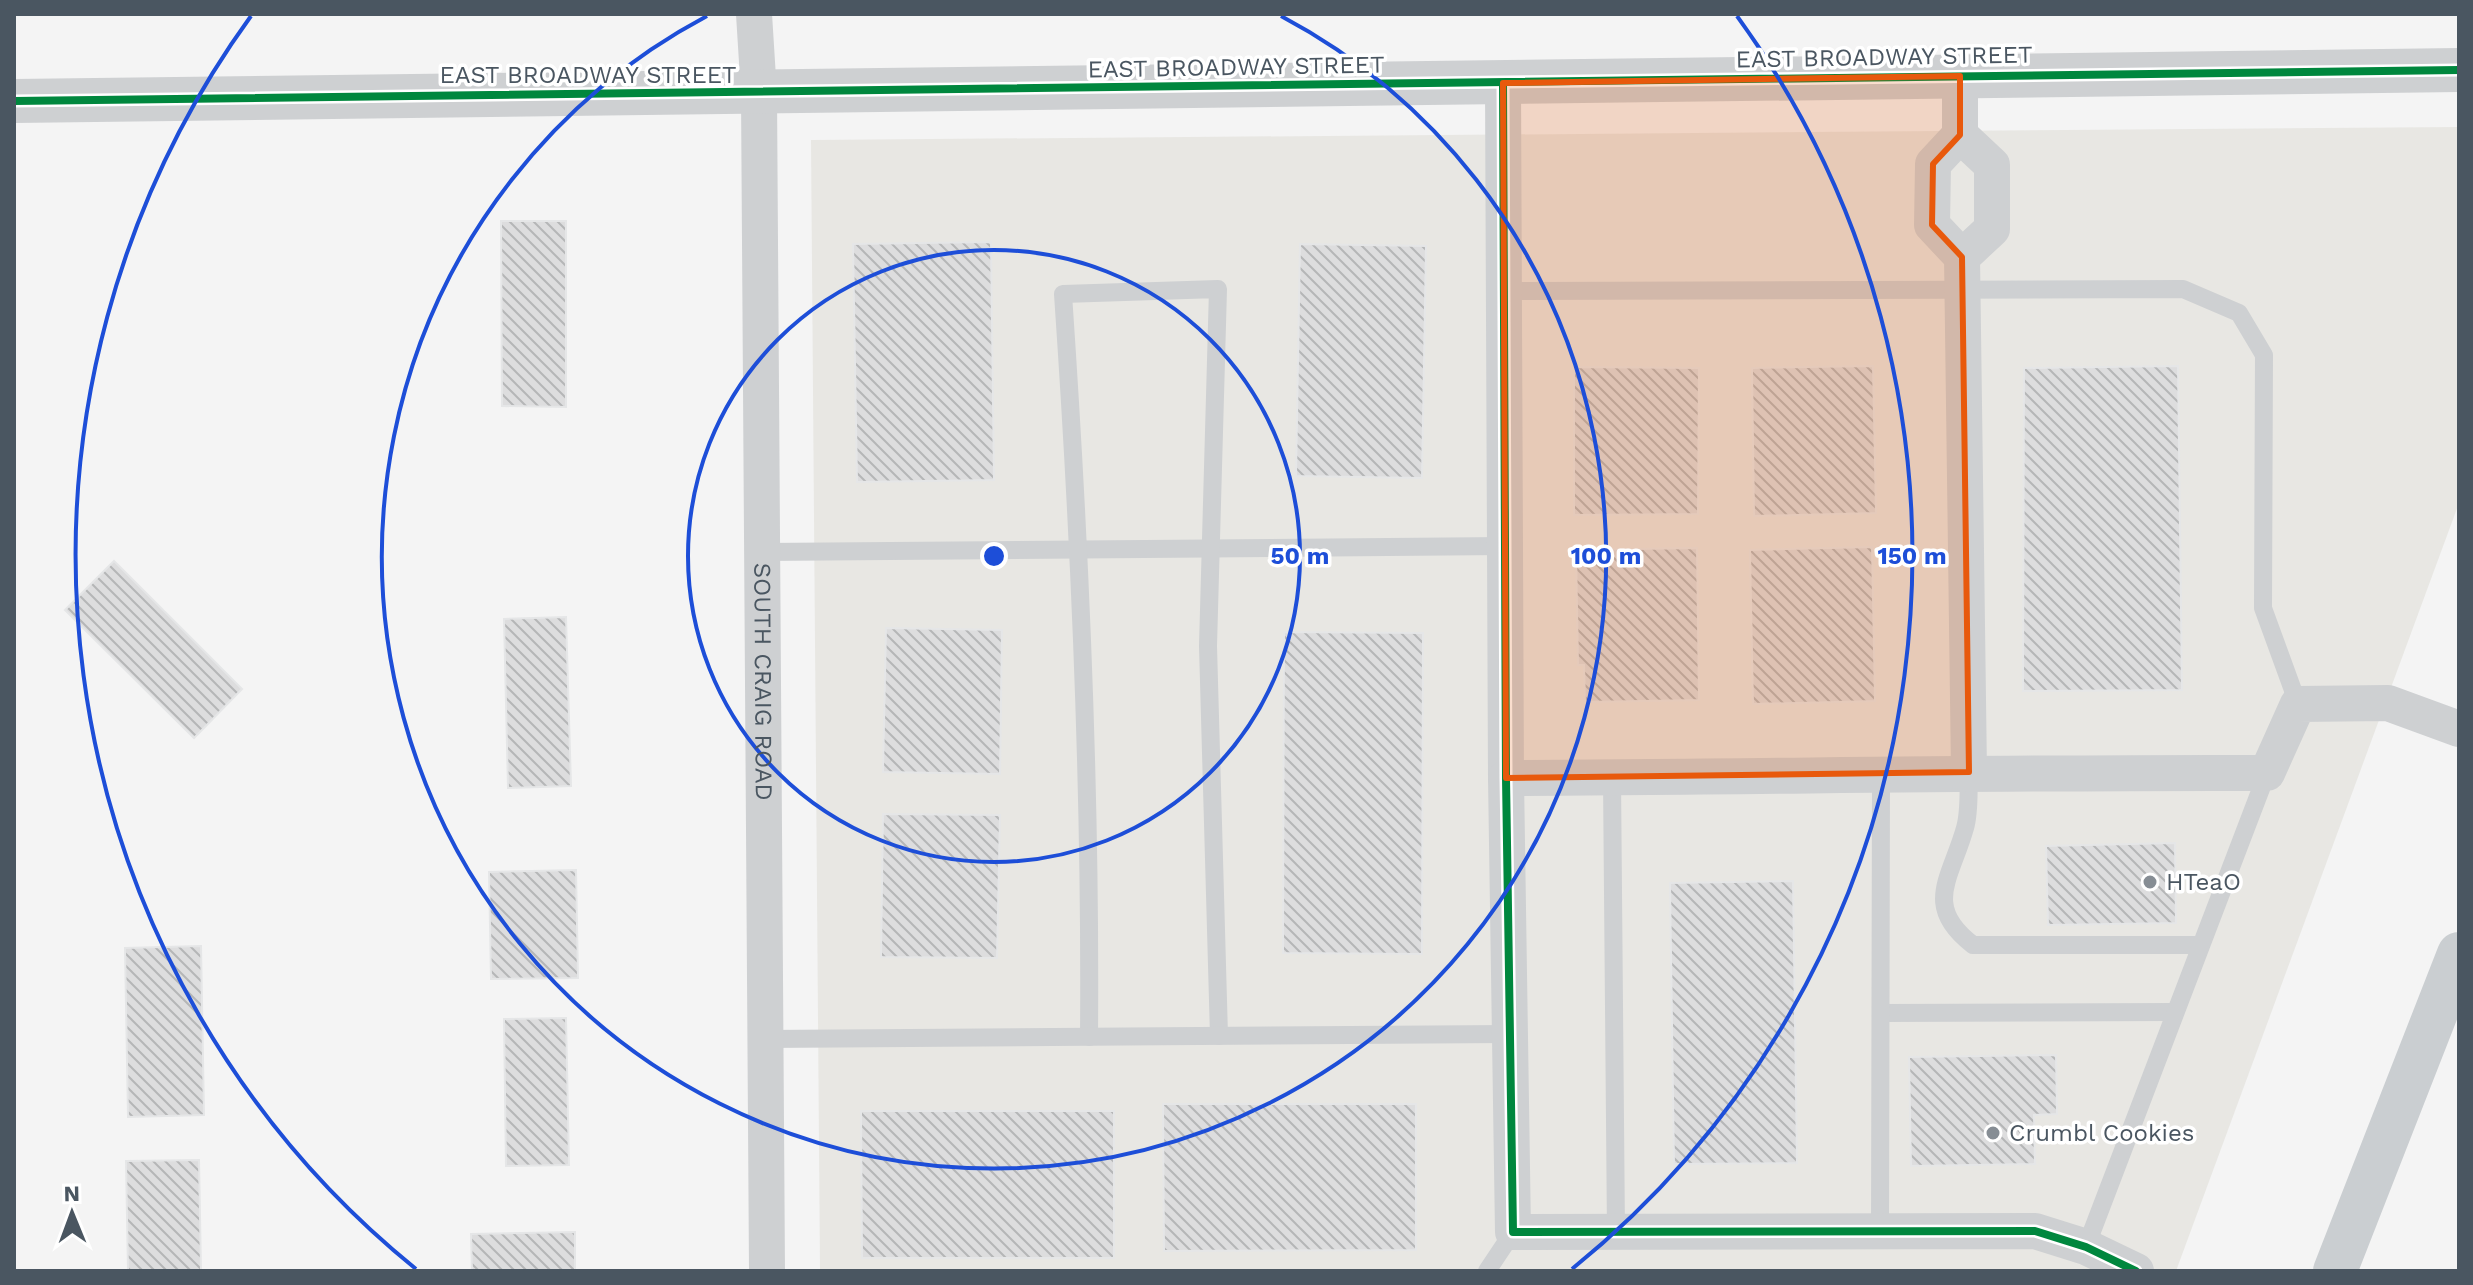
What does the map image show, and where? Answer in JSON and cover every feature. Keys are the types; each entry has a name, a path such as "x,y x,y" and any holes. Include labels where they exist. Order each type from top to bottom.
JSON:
{"main road":[{"path":"2335,1271 2459,954"}],"street":[{"name":"SOUTH CRAIG ROAD","path":"754,14 759,94 767,1271"},
{"name":"EAST BROADWAY STREET","path":"14,101 759,94 2459,70"},
{"path":"1960,76 1960,135 1933,164 1932,225 1962,272 1969,772"},
{"path":"1503,83 1506,778 1513,1232 2035,1231 2086,1247 2134,1271"},
{"path":"1960,135 1992,165 1992,229 1962,272"},
{"path":"1506,778 1881,776 1969,772 2267,773 2298,704 2388,703 2459,729"}],"lane":[{"path":"1504,291 1962,272 2183,289 2239,313 2264,355 2263,608 2298,704"},
{"path":"1089,1037 1090,890 1081,548 1063,294 1218,289 1208,646 1219,1036"},
{"path":"762,552 1506,546"},
{"path":"1969,772 1966,825 1947,879 1943,909 1952,929 1973,945 2200,945"},
{"path":"2086,1247 2267,773"},
{"path":"1880,1231 1881,776"},
{"path":"1612,778 1616,1234"},
{"path":"1881,1013 2174,1012"},
{"path":"765,1039 1509,1034"},
{"path":"1487,1271 1513,1232"}],"highlighted area":[{"path":"1960,76 1960,135 1933,164 1932,225 1962,257 1969,772 1506,778 1503,83"}],"shaded area":[{"path":"2459,127 2459,503 2176,1271 820,1271 811,140"}],"building":[{"path":"501,221 566,221 566,407 502,406"},
{"path":"991,242 994,480 857,482 853,244"},
{"path":"1300,244 1426,246 1422,478 1296,476"},
{"path":"1873,366 1876,513 1754,516 1752,368"},
{"path":"2178,366 2182,690 2023,691 2024,368"},
{"path":"1574,367 1699,368 1698,514 1574,515"},
{"path":"1872,547 1875,701 1753,704 1750,550"},
{"path":"1697,548 1699,700 1585,702 1584,665 1578,665 1576,550"},
{"path":"114,561 242,689 194,738 65,610"},
{"path":"566,617 571,786 508,788 504,619"},
{"path":"886,628 1002,630 1000,774 883,772"},
{"path":"1284,632 1423,633 1422,954 1283,953"},
{"path":"883,814 1000,815 997,958 881,957"},
{"path":"2175,843 2176,923 2048,925 2046,846"},
{"path":"576,870 578,978 491,979 489,872"},
{"path":"1793,881 1797,1163 1674,1164 1670,883"},
{"path":"201,946 204,1115 128,1117 125,948"},
{"path":"566,1018 569,1165 506,1166 504,1019"},
{"path":"2056,1055 2057,1114 2034,1115 2035,1164 1911,1166 1909,1057"},
{"path":"1163,1104 1416,1104 1416,1250 1164,1251"},
{"path":"861,1111 1114,1111 1114,1258 862,1258"},
{"path":"199,1160 201,1271 128,1271 126,1161"},
{"path":"575,1232 575,1271 472,1271 471,1234"}],"cycle path":[{"path":"14,101 2459,70"},
{"path":"1503,83 1506,778 1513,1232 2035,1231 2086,1247 2136,1271"}],"place":[{"name":"HTeaO","path":"2150,882"},
{"name":"Crumbl Cookies","path":"1993,1133"}]}
